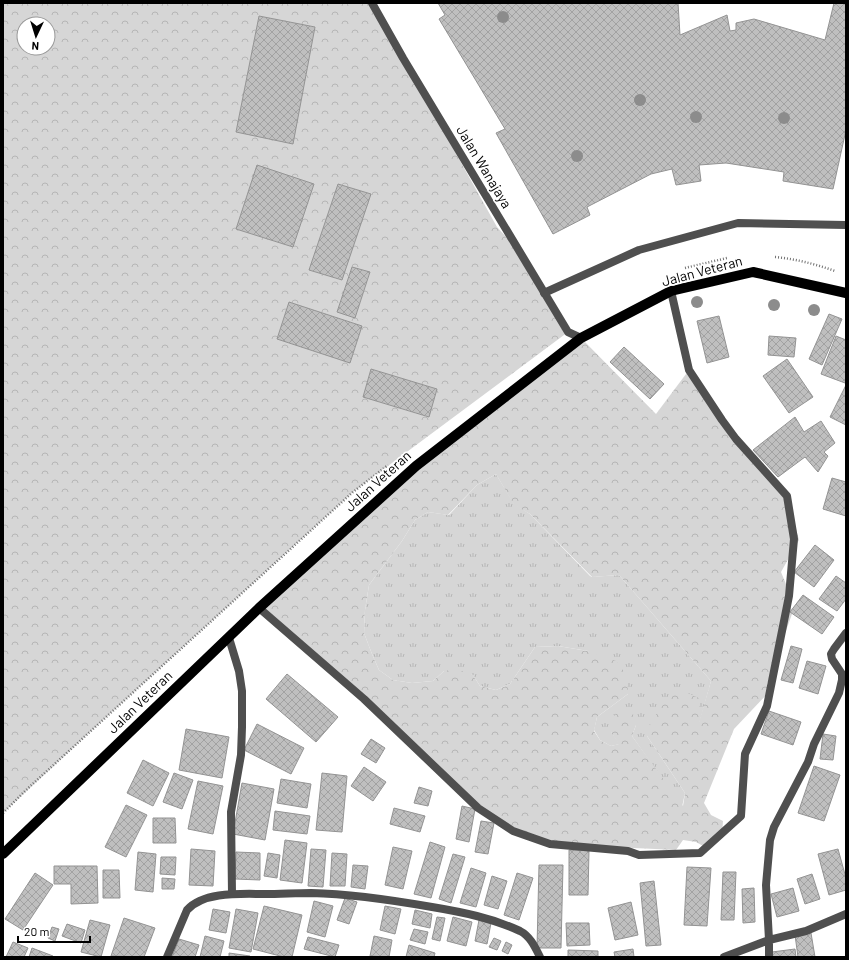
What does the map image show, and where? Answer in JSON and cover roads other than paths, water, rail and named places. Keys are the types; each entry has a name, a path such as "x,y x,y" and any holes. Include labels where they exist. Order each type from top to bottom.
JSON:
{"main road":[{"name":"Jalan Veteran","path":"3,854 259,608 416,466 581,338 671,291 753,272 846,293"}],"street":[{"name":"Jalan Wanajaya","path":"372,3 403,58 568,332 581,338"},
{"path":"544,292 639,250 738,224 846,225"},
{"path":"259,608 364,699 478,808 513,831 550,844 628,851 639,855 700,853 741,816 745,754 767,706 789,596 794,539 787,496 733,435 689,370 671,291"},
{"path":"769,957 766,885 770,840 774,827 808,762 814,744 839,693 842,674 832,659 831,654 846,633"},
{"path":"229,638 239,671 242,691 241,755 230,812 232,894"},
{"path":"168,957 187,910 192,904 210,898 232,894 311,893 386,899 492,920 520,931 528,937 540,957"},
{"path":"724,957 769,940 806,931 846,914"}]}
